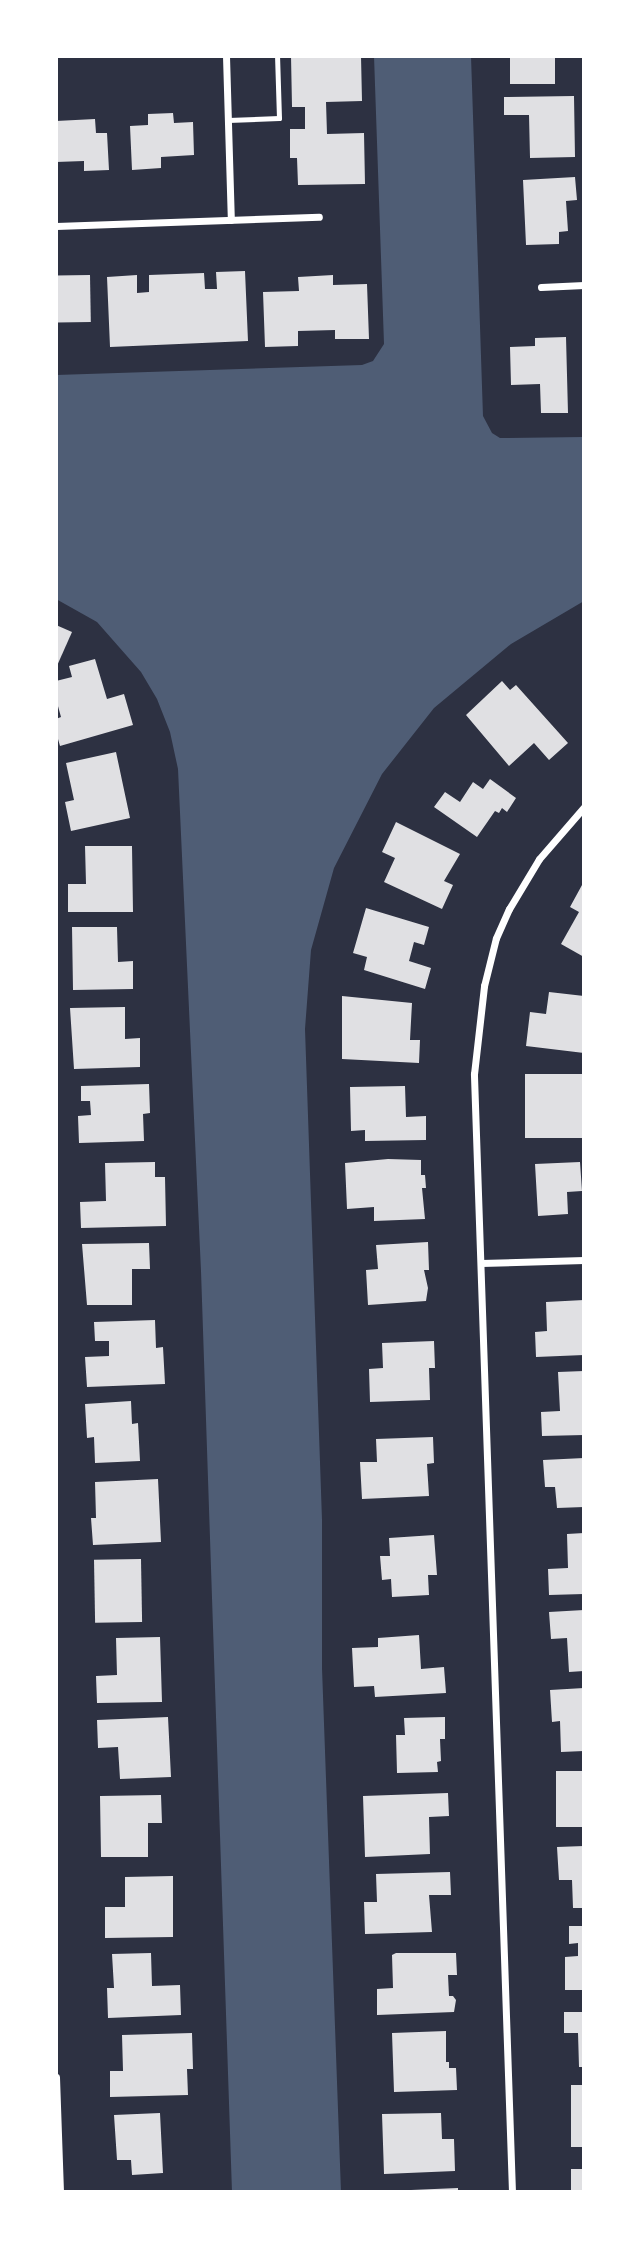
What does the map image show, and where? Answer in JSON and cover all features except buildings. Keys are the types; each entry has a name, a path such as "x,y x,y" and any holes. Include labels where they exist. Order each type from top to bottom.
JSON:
{"street":[{"path":"226,56 231,220"},
{"path":"56,226 319,217"},
{"path":"541,287 584,285"},
{"path":"512,2192 474,1074 484,986 496,938 509,909 539,859 584,807"},
{"path":"481,1263 584,1260"},
{"path":"56,2077 60,2192"}],"lane":[{"path":"228,120 279,118 277,56"}],"water":[{"path":"374,56 471,56 483,416 492,433 500,438 584,437 584,601 511,644 434,708 382,774 334,868 311,950 305,1029 322,1520 322,1668 341,2192 232,2192 201,1271 178,769 170,732 157,699 141,672 97,622 56,599 56,375 362,365 373,361 384,344"}]}
